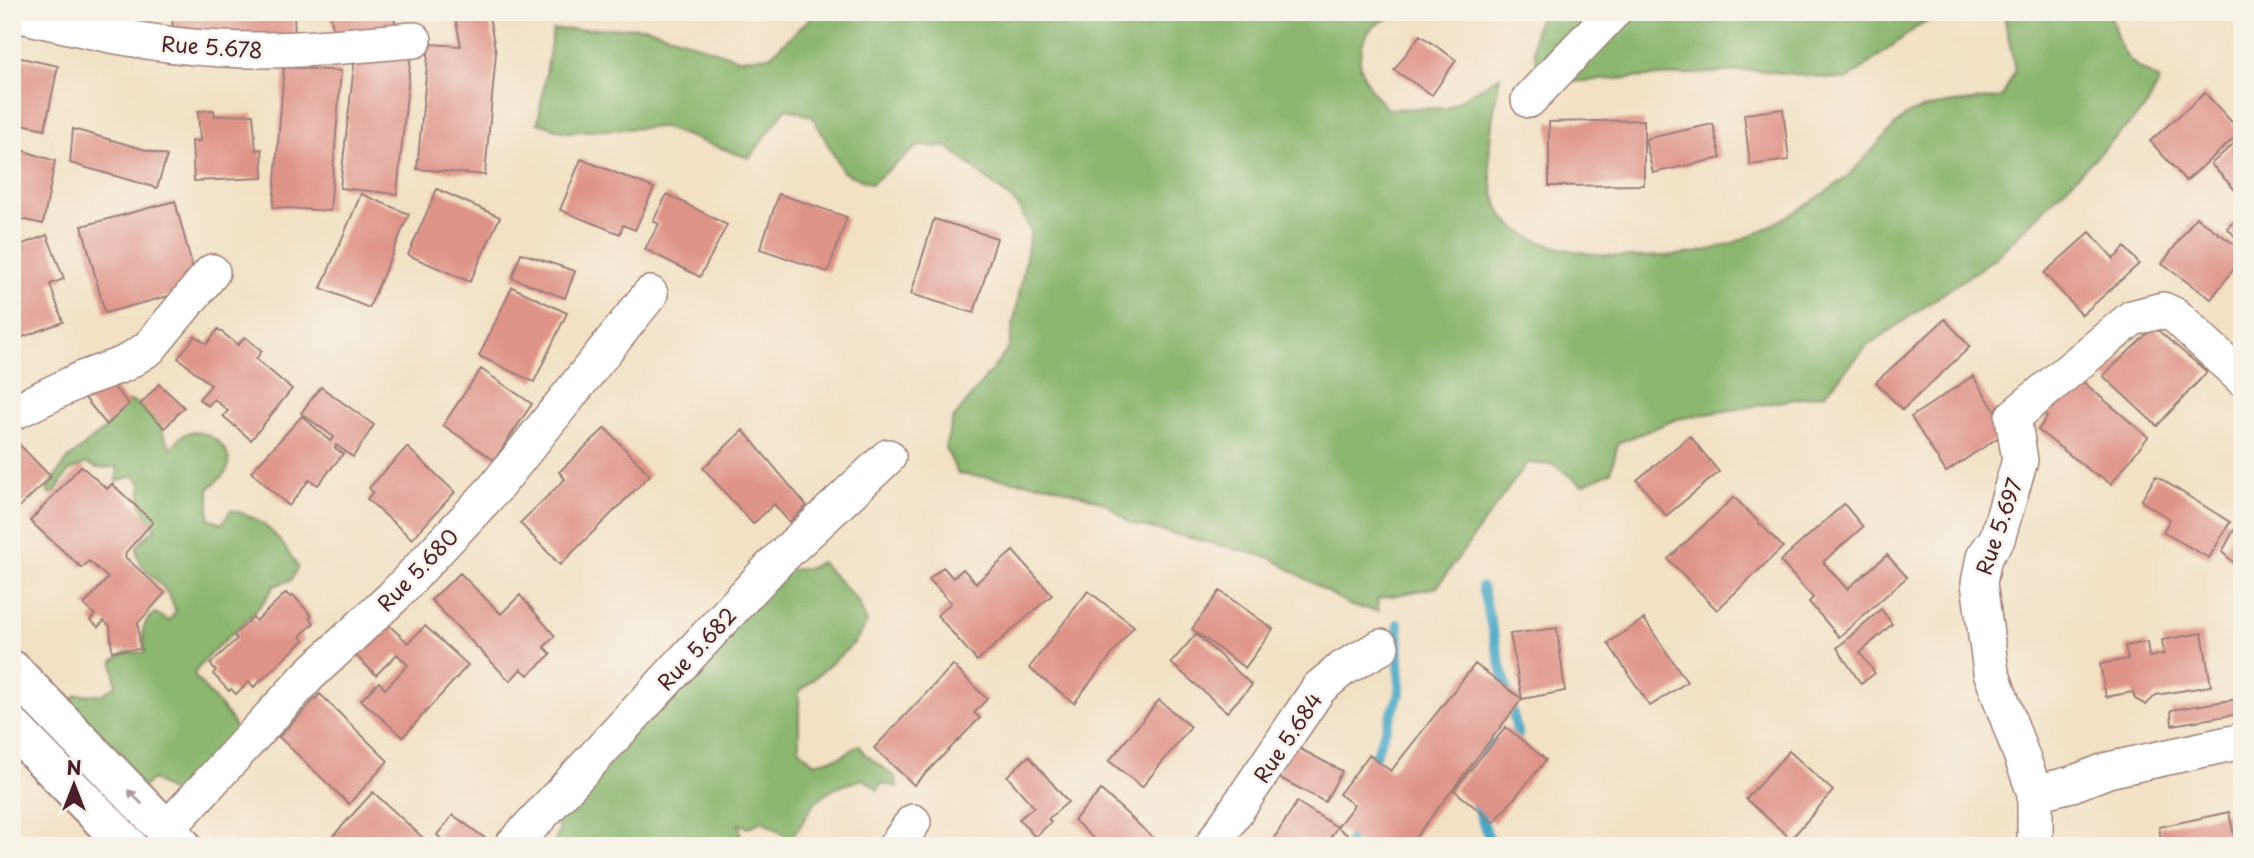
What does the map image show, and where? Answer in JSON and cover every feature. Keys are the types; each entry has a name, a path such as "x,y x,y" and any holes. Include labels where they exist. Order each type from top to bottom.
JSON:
{"street":[{"path":"1530,100 1613,12"},
{"name":"Rue 5.678","path":"12,13 153,42 222,49 291,50 414,40"},
{"path":"12,414 82,379 124,364 149,348 212,272"},
{"name":"Rue 5.680","path":"175,838 310,674 393,597 495,488 575,392 650,294"},
{"name":"Rue 5.697","path":"2035,846 2035,793 1991,672 1979,583 1984,557 1997,539 2020,460 2013,417 2132,318 2162,310 2176,316 2242,378"},
{"name":"Rue 5.682","path":"512,846 777,561 888,457"},
{"name":"Rue 5.684","path":"1212,846 1319,688 1342,669 1381,647"},
{"path":"12,670 175,838"},
{"path":"12,727 128,846"},
{"path":"2035,793 2073,784 2108,770 2242,741"}],"green space":[{"path":"817,12 1397,12 1370,30 1360,52 1362,72 1372,92 1387,109 1447,108 1500,76 1489,158 1493,191 1498,206 1511,224 1533,238 1560,248 1623,256 1682,255 1740,240 1786,217 1833,187 1852,172 1898,123 1913,112 1946,104 2002,97 2015,71 2004,15 2000,12 2110,12 2125,54 2138,67 2160,80 2147,106 1995,258 1867,346 1825,394 1677,419 1618,443 1611,472 1582,485 1555,465 1527,463 1437,587 1377,599 1379,611 1351,606 1271,558 1130,523 1107,504 1079,494 1050,485 958,474 945,447 953,419 1009,348 1031,231 1017,204 948,147 918,146 871,184 843,172 813,117 787,108 749,158 662,127 566,132 538,123 553,30 646,27 739,59 770,56"},
{"path":"1545,12 1950,12 1921,24 1847,80 1756,70 1569,82 1540,76 1534,34 1539,19"},
{"path":"129,401 151,407 172,449 181,437 190,433 199,432 216,440 223,447 229,463 226,472 209,488 209,518 222,524 231,510 254,518 278,538 298,567 291,580 274,586 257,610 213,651 194,674 231,719 237,734 205,768 171,792 152,779 139,791 62,707 77,695 103,694 116,685 113,661 126,652 145,653 143,631 146,622 155,613 169,621 176,611 165,589 145,569 137,553 137,546 155,528 141,505 141,482 133,476 116,481 118,467 96,468 87,463 69,471 54,493 49,494 47,489 67,460 105,429 113,415"},
{"path":"821,562 858,601 867,623 855,642 799,692 799,749 814,763 840,757 859,745 865,754 896,778 897,787 881,783 878,790 864,779 833,790 813,805 798,830 789,838 762,821 748,828 739,824 741,837 732,846 554,844 560,828 550,819 780,571 810,568"}],"building":[{"path":"172,12 245,12 246,20 263,20 263,12 294,12 295,39 173,37"},
{"path":"330,12 393,12 396,27 334,34"},
{"path":"454,12 488,12 496,53 485,175 417,169 429,44 461,46"},
{"path":"1420,35 1456,60 1432,95 1394,70"},
{"path":"356,48 411,54 397,194 340,188"},
{"path":"12,56 58,66 45,129 12,122"},
{"path":"284,67 341,71 330,211 273,207"},
{"path":"2205,93 2241,132 2186,181 2150,141"},
{"path":"1783,109 1789,160 1750,165 1744,114"},
{"path":"214,110 215,116 253,114 256,150 262,149 263,178 194,181 192,141 200,141 198,111"},
{"path":"1644,120 1644,185 1549,186 1549,122"},
{"path":"1713,124 1721,158 1653,173 1645,139"},
{"path":"73,129 167,156 157,188 70,163"},
{"path":"2242,136 2242,184 2235,190 2211,164"},
{"path":"12,147 55,161 43,224 12,217"},
{"path":"581,159 654,188 635,230 623,225 620,234 560,210"},
{"path":"437,189 500,217 470,282 408,255"},
{"path":"361,194 409,214 369,308 321,288"},
{"path":"667,194 727,225 700,277 645,249 659,224 653,221"},
{"path":"779,194 847,217 828,272 760,249"},
{"path":"175,201 198,288 105,313 82,226"},
{"path":"2242,214 2242,244 2227,228"},
{"path":"2196,217 2242,250 2242,258 2211,299 2162,264"},
{"path":"934,219 997,238 974,313 911,294"},
{"path":"2090,232 2114,259 2125,247 2139,264 2082,315 2044,273"},
{"path":"47,235 64,279 50,284 63,322 12,341 12,248"},
{"path":"521,253 575,271 565,298 512,278"},
{"path":"512,287 567,313 534,382 479,356"},
{"path":"1945,319 1970,347 1902,410 1876,382"},
{"path":"2154,327 2207,372 2157,426 2103,376"},
{"path":"218,329 238,345 245,337 262,351 256,359 292,389 251,440 223,416 228,411 214,399 208,406 199,399 211,385 178,358 195,336 207,344"},
{"path":"481,369 532,404 494,460 443,425"},
{"path":"1973,376 2008,431 1946,472 1911,417"},
{"path":"2081,380 2148,437 2111,484 2099,475 2098,477 2038,430 2047,417 2042,412"},
{"path":"159,384 184,407 165,428 140,405"},
{"path":"112,385 129,404 107,425 85,398"},
{"path":"321,387 374,425 353,457 336,445 335,448 343,454 318,485 309,480 289,506 251,472 302,416 330,441 334,437 301,413"},
{"path":"605,428 650,475 560,565 520,523 565,479 559,472"},
{"path":"743,430 807,506 789,522 774,504 753,524 703,468"},
{"path":"1690,436 1719,472 1666,516 1637,480"},
{"path":"12,437 51,477 12,514"},
{"path":"407,447 455,492 412,539 367,499 373,492 369,488"},
{"path":"81,466 107,489 112,484 153,522 126,552 125,557 165,593 138,623 140,649 112,651 110,626 104,621 98,627 90,620 95,615 84,605 108,578 89,561 82,568 30,521"},
{"path":"2156,476 2230,522 2209,558 2163,532 2170,519 2141,501"},
{"path":"1734,497 1783,547 1717,610 1668,559"},
{"path":"1844,504 1863,527 1823,562 1847,589 1887,555 1907,577 1839,637 1809,602 1813,598 1780,561"},
{"path":"2234,530 2242,537 2242,570 2222,552"},
{"path":"1013,551 1052,595 977,661 937,615 951,603 929,579 943,567 953,578 963,569 976,583"},
{"path":"460,573 501,614 520,595 555,636 544,647 551,654 528,675 521,669 510,681 431,600"},
{"path":"1088,591 1134,626 1074,703 1029,668"},
{"path":"1220,591 1273,629 1245,668 1192,629"},
{"path":"286,593 291,598 293,595 312,616 309,618 314,623 300,636 304,640 254,687 249,682 236,694 231,689 229,691 213,674 216,670 210,664 237,639 234,635 253,617 256,621"},
{"path":"1881,609 1892,624 1860,653 1875,673 1861,684 1837,648"},
{"path":"378,615 408,643 425,626 468,665 403,737 361,700 379,682 385,689 408,665 397,654 376,675 347,647"},
{"path":"1644,619 1687,682 1650,706 1608,643"},
{"path":"1557,628 1565,691 1522,699 1510,634"},
{"path":"2202,633 2211,686 2156,695 2146,705 2135,699 2133,692 2106,697 2100,664 2128,659 2125,646 2147,642 2149,657 2164,654 2162,640"},
{"path":"1196,634 1252,685 1227,712 1171,663"},
{"path":"1475,664 1522,699 1409,846 1362,846 1337,827 1354,805 1339,794 1369,755 1391,771"},
{"path":"953,665 987,699 974,713 980,718 914,785 874,748"},
{"path":"320,694 388,761 349,804 279,737"},
{"path":"2238,699 2239,714 2172,725 2171,710"},
{"path":"1159,700 1191,727 1142,787 1109,761"},
{"path":"1506,727 1546,760 1494,823 1454,790"},
{"path":"1293,745 1342,771 1325,802 1276,776"},
{"path":"1789,751 1833,791 1791,839 1746,799"},
{"path":"1029,756 1068,802 1048,819 1051,822 1035,837 1019,819 1034,807 1007,776"},
{"path":"1101,790 1162,846 1092,846 1096,841 1074,820"},
{"path":"373,792 432,846 324,846"},
{"path":"1297,802 1337,827 1325,846 1269,846"},
{"path":"2229,812 2236,846 2162,846 2159,827"},
{"path":"453,815 486,839 480,846 449,846 437,835"}],"waterway":[{"path":"1475,752 1518,735 1482,587"},
{"path":"1369,771 1400,693 1398,624"},
{"path":"1475,801 1492,846"},
{"path":"1349,846 1355,826"}]}
